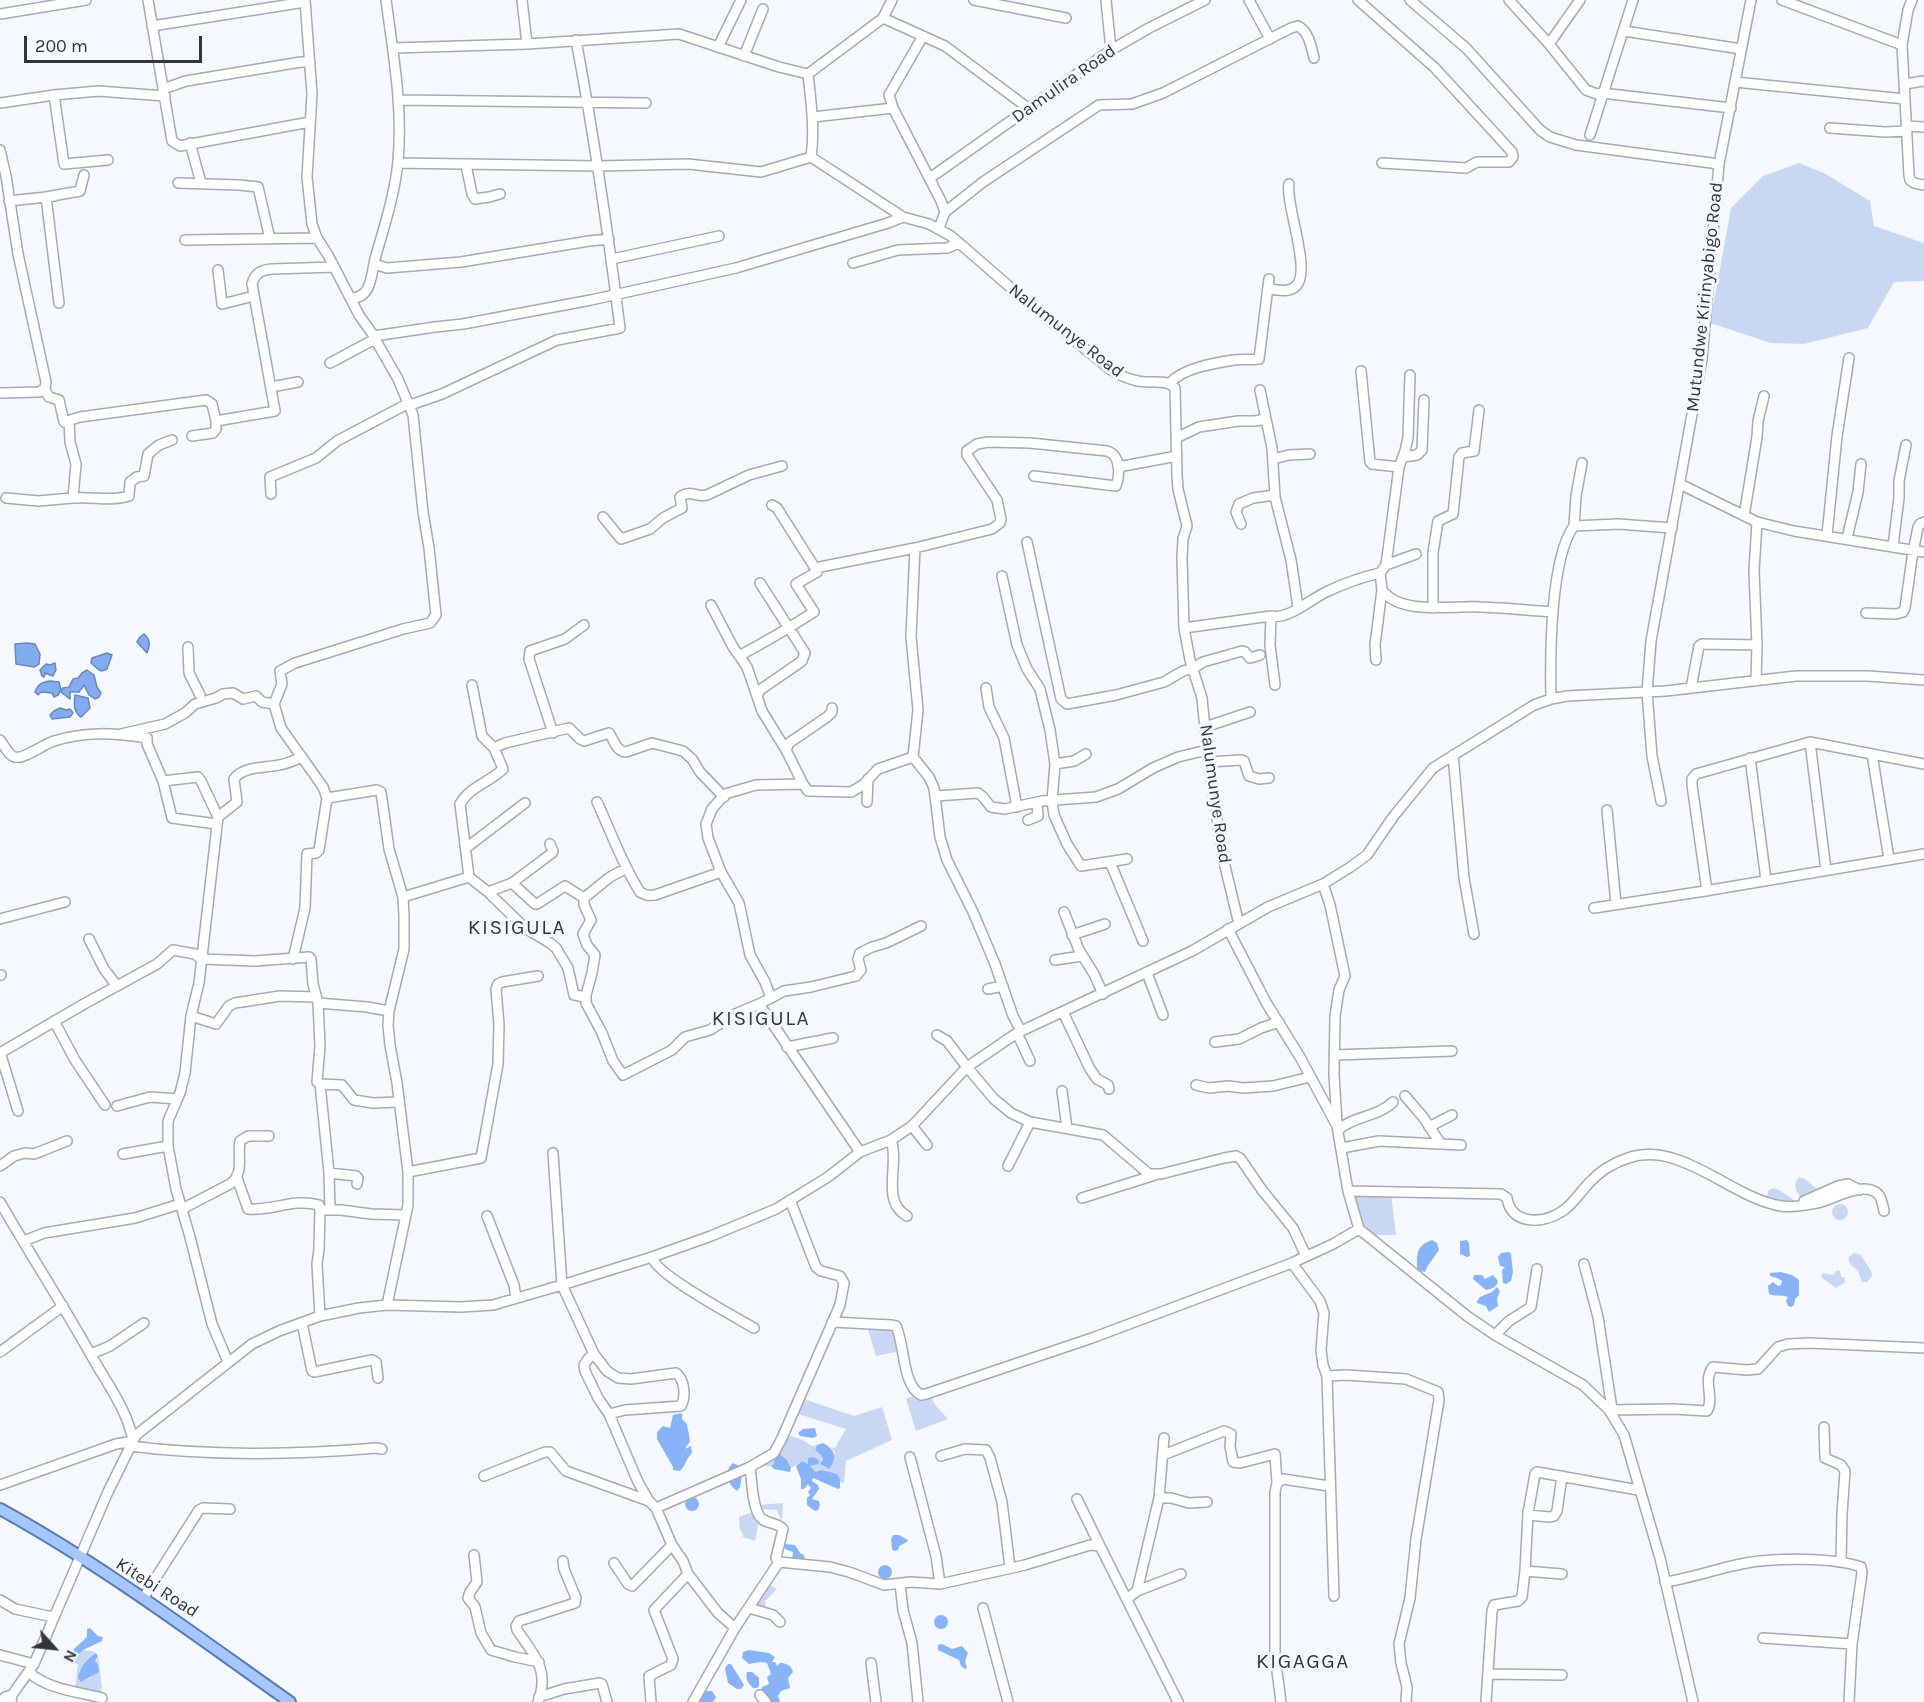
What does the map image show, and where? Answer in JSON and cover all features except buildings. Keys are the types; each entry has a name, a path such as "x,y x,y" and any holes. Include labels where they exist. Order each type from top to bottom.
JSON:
{"main road":[{"name":"Kitebi Road","path":"0,1509 81,1557 203,1639 290,1702"}],"street":[{"path":"0,14 56,3 86,0"},
{"path":"148,0 172,141 180,146 310,122"},
{"path":"351,297 362,296 366,293 385,224 398,163 398,100 386,0"},
{"path":"522,0 527,44"},
{"path":"718,47 741,0"},
{"path":"808,74 883,18 892,0"},
{"path":"974,0 1066,18"},
{"path":"1106,0 1111,50"},
{"name":"Damulira Road","path":"930,178 1111,50 1205,0"},
{"path":"1249,0 1269,39"},
{"path":"1358,0 1435,68 1512,152 1514,157 1509,162 1475,162 1466,168 1382,163"},
{"path":"1410,0 1466,48 1540,130 1550,137 1576,145 1719,164"},
{"path":"1509,0 1586,90 1597,94 1731,108"},
{"path":"1549,44 1580,0"},
{"path":"1590,135 1632,0"},
{"name":"Mutundwe Kirinyabigo Road","path":"1661,801 1652,756 1647,692 1651,641 1702,359 1719,164 1751,0"},
{"path":"1782,0 1902,45"},
{"path":"1912,0 1902,45 1910,180 1924,185"},
{"path":"153,26 305,1 312,94 306,169 308,197 317,238 359,315 374,336 463,324 736,268 903,217"},
{"path":"744,56 763,9"},
{"path":"883,18 945,46 1028,108"},
{"path":"939,228 945,212 1099,105 1132,104 1163,93 1298,26 1304,29 1309,39 1314,58"},
{"path":"1624,31 1741,49"},
{"path":"393,48 527,44 679,34 779,67 808,74"},
{"path":"923,36 890,92 890,99 945,212"},
{"path":"271,494 270,477 316,458 337,441 409,404 442,394 557,339 620,328 598,166 576,40"},
{"path":"0,103 54,95 98,92 164,93 186,81 309,62"},
{"path":"398,163 598,166 688,164 761,172 811,157 813,117 808,74"},
{"path":"1905,84 1924,81"},
{"path":"1735,82 1905,99"},
{"path":"54,95 64,164 108,160"},
{"path":"398,100 646,103"},
{"path":"813,117 893,108"},
{"path":"1830,128 1886,132 1924,127"},
{"path":"190,143 201,183"},
{"path":"0,150 18,254 45,379 44,389 50,397 59,400 76,464 73,498"},
{"name":"Nalumunye Road","path":"811,157 903,217 939,228 1111,370 1136,381 1170,383 1175,390 1178,489 1187,526 1183,538 1182,558 1185,628 1190,660 1202,698 1222,854 1239,924"},
{"path":"466,165 475,199 500,194"},
{"path":"9,201 80,191 84,175"},
{"path":"177,183 258,187 270,239"},
{"path":"1269,289 1288,290 1294,288 1299,282 1301,265 1295,223 1289,201 1289,184"},
{"path":"50,197 59,303"},
{"path":"612,259 719,236"},
{"path":"185,240 317,238"},
{"path":"374,264 387,268 461,262 609,239"},
{"path":"853,263 898,250 946,248 959,243"},
{"path":"216,421 275,411 252,284 254,278 263,270 334,267"},
{"path":"218,270 222,304 254,296"},
{"path":"1170,383 1186,371 1236,360 1259,359 1269,279"},
{"path":"293,959 305,908 307,854 316,853 319,850 327,798 323,787 281,728 274,704 282,684 280,672 295,663 430,623 436,615 414,414 398,379 375,339 330,363"},
{"path":"1827,535 1837,436 1849,358"},
{"path":"1361,371 1370,461 1372,464 1399,467"},
{"path":"1185,628 1287,615 1327,592 1380,573 1386,565 1399,467 1408,438 1410,375"},
{"path":"271,387 298,382"},
{"path":"0,393 39,392 44,389"},
{"path":"1260,390 1273,459 1275,495 1291,560 1298,608"},
{"path":"1744,516 1758,421 1764,396"},
{"path":"66,421 80,417 206,400 212,404 216,429 213,433 192,436"},
{"path":"1403,457 1417,455 1422,450 1424,400"},
{"path":"1433,608 1433,553 1438,521 1453,514 1460,458 1462,453 1474,451 1479,410"},
{"path":"1176,438 1199,428 1265,418"},
{"path":"6,498 38,501 90,496 117,500 129,496 130,482 137,477 144,476 148,454 159,445 171,440"},
{"path":"772,506 777,508 815,568 915,548 992,529 1000,523 996,500 967,455 967,451 977,444 1030,443 1112,452 1119,476 1116,486 1034,476"},
{"path":"1893,546 1899,481 1906,445"},
{"path":"1273,459 1289,455 1310,454"},
{"path":"1118,467 1177,456"},
{"path":"1551,699 1552,612 1564,545 1574,526 1582,463"},
{"path":"1847,538 1858,492 1861,464"},
{"path":"603,517 621,539 650,529 663,518 682,508 680,497 684,494 691,492 707,495 749,475 782,466"},
{"path":"1680,484 1757,522 1794,531 1924,552"},
{"path":"1242,524 1236,512 1239,504 1253,498 1275,495"},
{"path":"1756,680 1754,571 1757,522"},
{"path":"1866,613 1896,614 1903,612 1907,601 1918,527 1924,522"},
{"path":"1574,526 1618,524 1672,528"},
{"path":"1027,542 1061,699 1064,702 1071,705 1164,682 1203,662 1242,651 1250,658 1260,655"},
{"path":"915,548 911,637 918,710 913,758 929,777 934,788 940,837 947,860 973,912 1030,1061"},
{"path":"1386,565 1416,554"},
{"path":"740,656 814,612 796,584 817,572"},
{"path":"1376,660 1375,645 1382,590 1380,573"},
{"path":"1002,576 1017,645 1040,689 1050,730 1055,764 1052,801 1060,830 1078,863 1084,867 1127,859"},
{"path":"757,696 760,690 805,657 805,653 760,584"},
{"path":"1382,590 1394,600 1420,607 1479,607 1552,612"},
{"path":"711,605 747,667 762,711 808,791 851,792 857,790 878,769 913,758"},
{"path":"1271,616 1270,638 1275,685"},
{"path":"553,733 529,659 530,651 565,639 584,624"},
{"path":"1691,688 1700,644 1757,645"},
{"path":"188,647 189,672 200,695"},
{"path":"6,1699 31,1668 136,1435 252,1344 320,1316 359,1308 387,1305 460,1307 493,1305 652,1257 776,1209 828,1177 860,1152 891,1140 912,1126 967,1067 1019,1032 1192,951 1277,903 1323,884 1364,859 1393,817 1428,773 1524,710 1551,699 1691,688 1796,676 1868,676 1924,680"},
{"path":"472,685 482,736 494,748 503,769 477,787 460,804 469,878 488,892 525,928 556,948 568,968 574,995 586,997"},
{"path":"986,688 989,707 1004,738 1017,807"},
{"path":"121,734 165,724 195,704 223,694 233,693 243,699 256,696 262,702 274,704"},
{"path":"786,750 789,743 826,717 832,712 832,708"},
{"path":"1206,727 1250,712"},
{"path":"494,748 512,741 569,728 584,741 609,734 622,752 652,743 676,748 687,753 700,772 724,797"},
{"path":"0,740 16,758 47,743 65,738 100,733 147,738 147,744 163,781 172,818 217,820 237,802 234,779 237,775 261,767 281,765 302,757"},
{"path":"1809,742 1826,870"},
{"path":"1707,891 1692,779 1696,774 1809,742 1924,764"},
{"path":"936,796 975,793 982,796 991,807 1005,809 1037,802 1096,797 1106,795 1171,759 1207,750"},
{"path":"1055,764 1074,761 1086,754"},
{"path":"1872,754 1889,859"},
{"path":"1453,755 1464,878 1474,934"},
{"path":"1750,758 1766,880"},
{"path":"1209,762 1245,761 1249,776 1259,779 1269,778"},
{"path":"163,781 198,777 217,820 199,983 191,1016 185,1073 168,1121 168,1146 212,1324 228,1362"},
{"path":"867,802 868,779"},
{"path":"771,998 750,955 739,903 721,872 708,838 706,824 712,809 725,794 756,785 803,784"},
{"path":"327,798 377,790 381,792 389,849 403,897 404,950 389,1011 390,1045 408,1172 408,1205 387,1305"},
{"path":"597,802 618,847 625,869 640,892 648,896 655,895 721,872"},
{"path":"1028,820 1038,816 1037,802"},
{"path":"466,848 525,803"},
{"path":"1607,810 1616,904"},
{"path":"488,892 512,883 552,853 550,844"},
{"path":"1594,908 1924,854"},
{"path":"1110,862 1143,941"},
{"path":"584,898 610,877 625,869"},
{"path":"403,897 469,878"},
{"path":"512,883 535,904 541,903 565,886 584,898"},
{"path":"1323,884 1330,905 1345,975 1338,996 1335,1016 1337,1128 1348,1191 1359,1229 1444,1299 1498,1336 1583,1385 1611,1410 1707,1411 1710,1403 1708,1377 1713,1367 1752,1371 1766,1362 1776,1349 1788,1344 1924,1348"},
{"path":"584,898 584,904 591,920 583,934 587,945 595,955 586,1003 602,1033 613,1061 623,1075 672,1050 685,1038 710,1030 733,1015 784,991 856,976 861,970 858,959 860,953 921,926"},
{"path":"0,919 65,902"},
{"path":"1064,912 1072,935 1103,994"},
{"path":"1072,935 1105,924"},
{"path":"1228,929 1337,1128"},
{"path":"88,939 104,969 117,986"},
{"path":"18,1111 0,1053 157,964 173,950 195,954 202,960 255,961 309,957 317,1000 320,1046 317,1082 320,1084 329,1173 317,1264 320,1316"},
{"path":"1055,960 1082,956"},
{"path":"1147,973 1163,1015"},
{"path":"408,1172 481,1158 498,1064 499,1025 496,989 502,982 538,976"},
{"path":"988,989 1003,986"},
{"path":"191,1016 216,1024 229,1006 235,1003 280,996 389,1011"},
{"path":"759,1004 860,1152"},
{"path":"1063,1012 1090,1069 1097,1079 1108,1084 1109,1089"},
{"path":"54,1021 75,1060 105,1105"},
{"path":"1215,1042 1239,1039 1279,1022"},
{"path":"937,1035 951,1045 1001,1107 1030,1122 1103,1135 1145,1170 1155,1175"},
{"path":"788,1047 833,1038"},
{"path":"1334,1054 1452,1051"},
{"path":"1196,1085 1209,1088 1274,1086 1310,1077"},
{"path":"320,1084 342,1084 350,1098 363,1102 399,1102"},
{"path":"1062,1091 1067,1128"},
{"path":"1405,1096 1430,1126 1441,1144"},
{"path":"117,1106 150,1097 177,1099"},
{"path":"1337,1128 1345,1123 1365,1118 1393,1102"},
{"path":"1430,1126 1452,1115"},
{"path":"1008,1166 1030,1122"},
{"path":"912,1126 927,1145"},
{"path":"269,1136 248,1136 240,1141 238,1152 240,1170 237,1178 248,1209 308,1202 319,1205 325,1210 406,1215"},
{"path":"891,1140 894,1152 893,1200 896,1207 908,1216"},
{"path":"0,1166 14,1156 25,1153 34,1154 67,1141"},
{"path":"1342,1148 1379,1141 1461,1145"},
{"path":"123,1154 162,1149 168,1146"},
{"path":"553,1153 562,1285 594,1354 608,1371 618,1378 631,1379 675,1373 681,1380 684,1401 681,1406 625,1410 609,1414"},
{"path":"1348,1191 1501,1194 1507,1198 1511,1212 1525,1219 1536,1220 1562,1212 1591,1181 1610,1165 1638,1155 1648,1155 1672,1158 1763,1202 1783,1207 1820,1203 1848,1192 1860,1190 1876,1192 1880,1196 1884,1211"},
{"path":"1082,1198 1155,1175 1236,1156 1240,1158 1293,1228 1306,1256"},
{"path":"329,1173 356,1176 357,1184"},
{"path":"24,1241 44,1233 135,1218 181,1206 237,1178"},
{"path":"484,1476 550,1452 566,1472 652,1505 750,1467 771,1455 778,1447 840,1305 844,1283 840,1276 821,1271 816,1266 790,1200"},
{"path":"0,1202 63,1306 125,1416 131,1429 131,1443"},
{"path":"487,1216 514,1285 516,1298"},
{"path":"832,1322 896,1326 908,1375 913,1388 921,1395 1092,1338 1292,1263 1359,1229"},
{"path":"652,1257 653,1262 682,1285 754,1328"},
{"path":"1292,1263 1320,1301 1323,1313 1321,1350 1327,1376 1334,1596"},
{"path":"1584,1264 1598,1317 1611,1410 1624,1435 1638,1490 1660,1558 1693,1702"},
{"path":"1498,1336 1500,1328 1531,1307 1537,1269"},
{"path":"0,1352 63,1306"},
{"path":"91,1354 111,1346 144,1323"},
{"path":"302,1323 312,1371 372,1360 376,1362 378,1378"},
{"path":"594,1354 584,1365 585,1371 597,1398 609,1414 625,1454 672,1545 684,1561 688,1574 718,1613 735,1628"},
{"path":"1327,1376 1355,1375 1406,1379 1438,1392 1439,1400 1416,1539 1410,1598 1399,1644 1407,1687 1406,1702"},
{"path":"1824,1427 1825,1458 1841,1465 1845,1471 1841,1562"},
{"path":"1163,1455 1224,1431 1231,1434 1233,1462 1240,1463 1275,1454 1277,1483 1275,1492 1275,1656 1281,1702"},
{"path":"1137,1591 1159,1498 1164,1438"},
{"path":"0,1485 116,1444 131,1443 158,1450 248,1452 382,1449"},
{"path":"941,1455 965,1449 986,1450 1002,1502 1010,1568"},
{"path":"910,1457 936,1556 940,1584"},
{"path":"750,1467 757,1511 762,1518 783,1529 776,1558 779,1562"},
{"path":"1486,1702 1494,1605 1516,1603 1522,1597 1528,1515 1534,1474 1537,1472 1638,1490"},
{"path":"1528,1515 1554,1516 1557,1511 1562,1476"},
{"path":"1277,1483 1283,1479 1329,1486"},
{"path":"1159,1498 1171,1498 1189,1503 1207,1502"},
{"path":"1077,1499 1178,1702"},
{"path":"144,1599 199,1510 203,1508 230,1509"},
{"path":"614,1563 628,1584 632,1586 672,1545"},
{"path":"779,1562 830,1567 884,1585 911,1582 940,1584 1010,1568 1082,1547 1100,1546"},
{"path":"474,1555 477,1582 468,1598 475,1607 482,1633 489,1647 500,1654 539,1662"},
{"path":"1665,1582 1754,1562 1807,1560 1841,1562 1858,1566 1862,1569 1852,1644 1849,1702"},
{"path":"538,1700 542,1681 539,1662 517,1630 517,1623 575,1603 576,1598 563,1561"},
{"path":"693,1702 735,1628 779,1562"},
{"path":"1525,1571 1562,1574"},
{"path":"651,1702 649,1675 670,1665 673,1659 654,1610 688,1574"},
{"path":"1127,1599 1137,1591 1181,1574"},
{"path":"900,1584 903,1610 912,1643 918,1702"},
{"path":"0,1600 15,1609 53,1617"},
{"path":"749,1608 773,1615 780,1622"},
{"path":"983,1608 1008,1702"},
{"path":"1763,1638 1852,1644"},
{"path":"0,1655 31,1668 35,1678 102,1698"},
{"path":"871,1663 876,1702"},
{"path":"1488,1674 1562,1675"},
{"path":"538,1700 564,1689 600,1683 607,1702"}],"shaded area":[{"path":"1799,163 1824,173 1870,201 1874,226 1924,243 1924,281 1894,282 1868,328 1804,344 1771,343 1710,323 1731,208 1763,176"},
{"path":"144,634 149,643 147,653 137,642"},
{"path":"15,644 35,644 40,654 39,664 34,667 16,664"},
{"path":"107,653 112,655 107,669 100,670 91,663 92,658"},
{"path":"55,663 56,670 53,676 45,673 44,677 42,676 40,670 46,664"},
{"path":"87,670 94,675 101,693 99,697 95,699 89,695 84,685 79,692 70,692 70,699 61,692 63,688 69,687 73,679 78,678"},
{"path":"50,681 59,682 61,690 58,695 54,697 52,693 41,692 38,695 35,692 41,684"},
{"path":"75,695 88,698 90,708 81,717 75,710"},
{"path":"60,708 70,709 73,713 70,717 52,719 50,715"},
{"path":"1799,1177 1817,1189 1816,1192 1800,1197 1795,1183"},
{"path":"1773,1188 1795,1202 1785,1205 1767,1198 1768,1191"},
{"path":"1391,1193 1396,1235 1370,1235 1362,1223 1353,1194"},
{"path":"1840,1204 1846,1206 1848,1212 1846,1218 1840,1220 1834,1218 1832,1212 1834,1206"},
{"path":"1432,1240 1437,1243 1439,1250 1425,1272 1419,1271 1417,1269 1418,1251"},
{"path":"1467,1240 1470,1256 1467,1257 1460,1254 1460,1241"},
{"path":"1509,1252 1513,1272 1511,1281 1506,1284 1503,1283 1502,1270 1505,1267 1500,1266 1498,1257 1501,1253"},
{"path":"1854,1253 1861,1255 1871,1271 1872,1276 1867,1282 1862,1282 1858,1271 1850,1264 1848,1258"},
{"path":"1837,1270 1840,1271 1841,1277 1845,1278 1845,1282 1836,1288 1821,1277 1823,1273 1833,1275"},
{"path":"1781,1272 1799,1280 1799,1295 1791,1307 1786,1301 1788,1297 1769,1294 1768,1286 1773,1282 1778,1286 1781,1285 1782,1281 1770,1276 1770,1273"},
{"path":"1474,1275 1482,1275 1485,1279 1493,1275 1498,1281 1494,1287 1486,1290 1473,1279"},
{"path":"1497,1287 1500,1291 1497,1299 1498,1306 1489,1312 1486,1306 1477,1301"},
{"path":"867,1326 894,1327 900,1351 876,1356"},
{"path":"914,1396 930,1396 948,1419 916,1431 906,1399"},
{"path":"801,1398 854,1416 882,1407 892,1440 846,1461 844,1483 840,1482 837,1474 816,1472 802,1461 791,1468 787,1460 771,1466 758,1465 785,1434 803,1440 812,1446 817,1445 815,1450 821,1455 823,1467 829,1468 835,1453 831,1447 835,1448 846,1429 795,1413"},
{"path":"682,1413 690,1441 685,1449 691,1446 692,1453 680,1471 673,1470 657,1439 657,1432 663,1426 670,1428 673,1415"},
{"path":"815,1428 817,1436 813,1438 800,1436 798,1433 803,1429"},
{"path":"823,1443 834,1454 834,1461 829,1469 820,1464 823,1460 815,1450 817,1445"},
{"path":"779,1454 787,1460 791,1468 790,1472 774,1469 771,1466 774,1464 775,1455"},
{"path":"814,1457 819,1461 818,1464 810,1466 816,1472 821,1470 837,1474 840,1479 838,1489 813,1478 812,1481 818,1485 819,1489 812,1499 819,1501 820,1505 815,1511 807,1505 807,1498 810,1495 808,1492 811,1488 808,1484 801,1489 801,1479 796,1466 802,1461 808,1464 808,1458"},
{"path":"733,1463 743,1468 740,1487 737,1491 727,1478 728,1470"},
{"path":"692,1497 697,1499 699,1504 697,1509 692,1511 687,1509 685,1504 687,1499"},
{"path":"783,1503 782,1522 777,1510 760,1509 758,1505"},
{"path":"755,1511 759,1520 755,1541 743,1537 739,1517"},
{"path":"893,1535 899,1535 908,1540 894,1551 891,1539"},
{"path":"785,1544 795,1545 804,1555 805,1561 792,1561 793,1552 785,1549"},
{"path":"885,1565 890,1567 892,1572 890,1577 885,1579 880,1577 878,1572 880,1567"},
{"path":"767,1584 777,1589 765,1601 766,1611 752,1607"},
{"path":"938,1615 944,1615 948,1622 944,1629 938,1629 934,1625 934,1619"},
{"path":"90,1628 98,1636 103,1637 102,1641 73,1657 74,1649 87,1637 87,1629"},
{"path":"942,1644 952,1649 962,1646 968,1653 965,1661 967,1668 961,1666 959,1660 938,1650 938,1645"},
{"path":"83,1650 96,1653 89,1657 79,1671 82,1681 91,1678 98,1656 102,1687 100,1693 75,1688 78,1664 73,1663 74,1657"},
{"path":"749,1650 769,1653 775,1657 772,1662 775,1662 777,1666 782,1663 791,1668 793,1672 788,1678 790,1688 781,1691 778,1696 780,1702 770,1702 761,1691 762,1687 769,1684 767,1677 771,1674 767,1663 749,1664 742,1658 743,1652"},
{"path":"96,1653 98,1656 95,1661 99,1672 81,1682 78,1678 82,1667"},
{"path":"731,1664 744,1685 741,1689 728,1683 725,1668"},
{"path":"747,1672 752,1672 759,1678 757,1688 753,1688 748,1683"},
{"path":"703,1691 712,1691 716,1697 713,1702 697,1702"}],"waterway":[{"path":"1340,1175 1343,1188"},
{"path":"1349,1210 1353,1226"},
{"path":"1382,1254 1415,1280"}],"district":[{"name":"KISIGULA","path":"517,928"},
{"name":"KISIGULA","path":"761,1019"},
{"name":"KIGAGGA","path":"1303,1662"}]}
